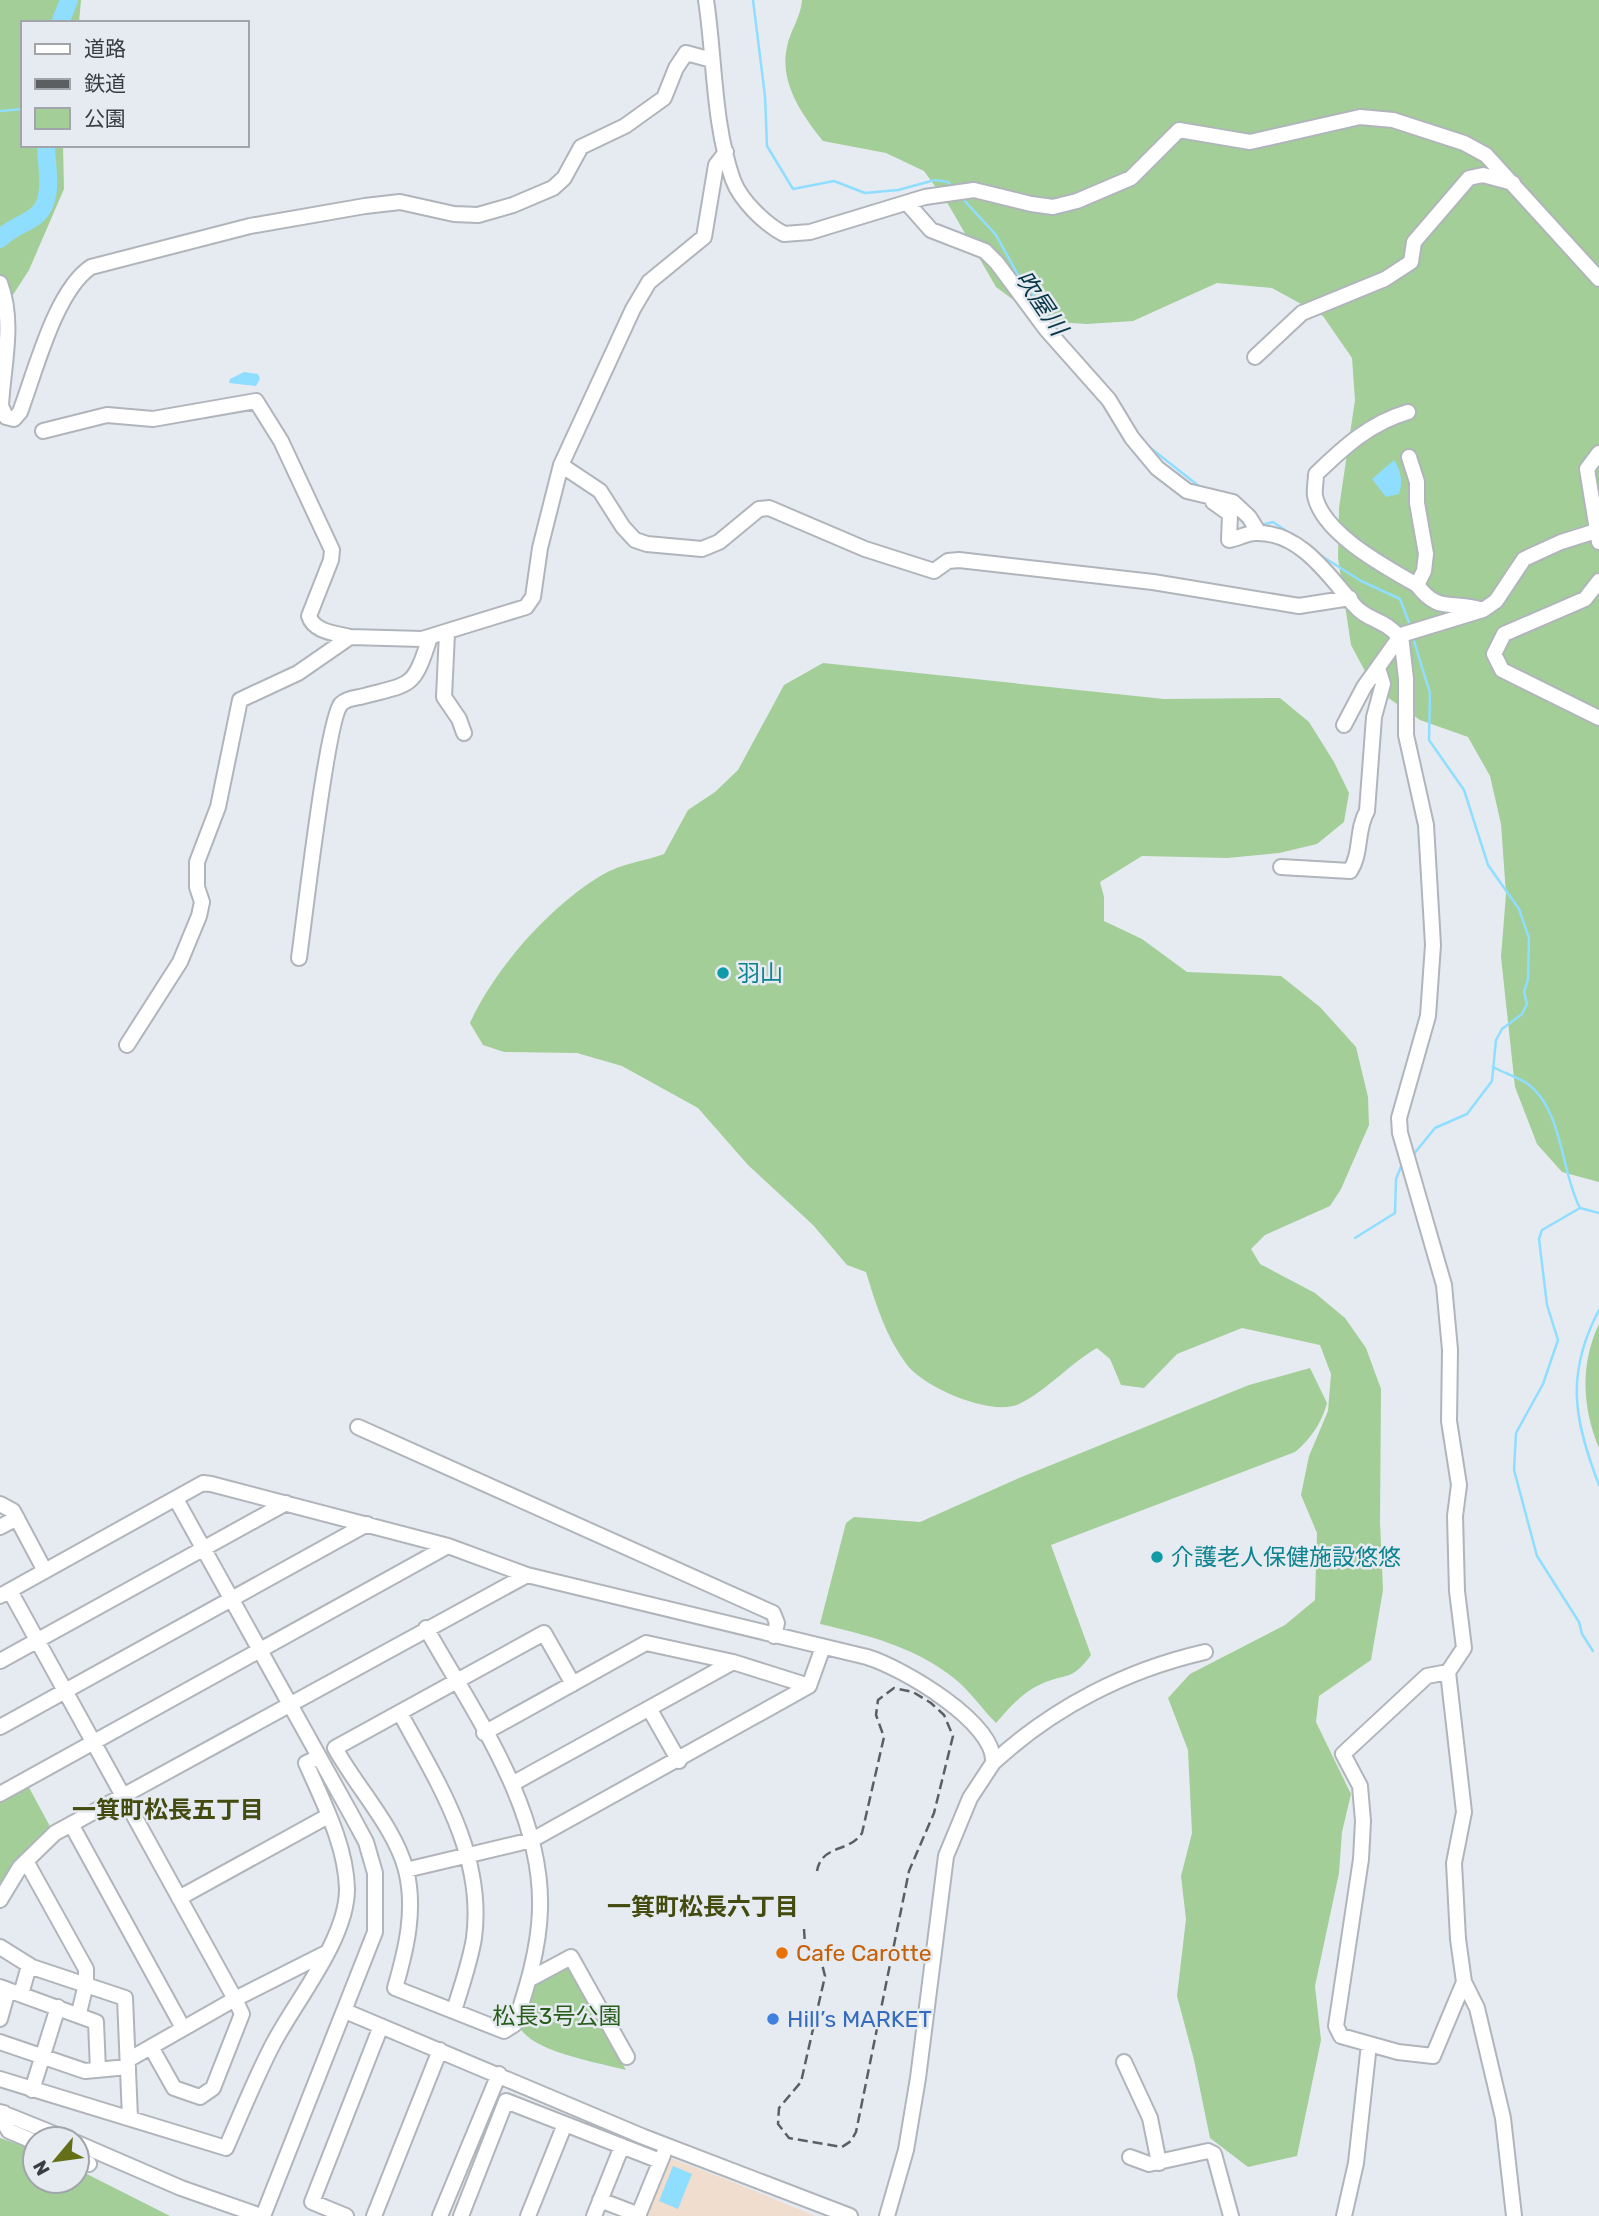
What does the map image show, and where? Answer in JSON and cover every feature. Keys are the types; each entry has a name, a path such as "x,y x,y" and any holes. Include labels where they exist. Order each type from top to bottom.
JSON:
{"street":[{"path":"706,0 712,60 733,181 741,195 784,234 791,236 832,227 925,197 974,190 1053,207 1099,194 1130,178 1179,130 1250,142 1360,117 1393,120 1464,143 1486,155 1599,279"},
{"path":"0,283 5,298 8,335 1,406 6,416 14,419 20,412 65,296 83,272 91,267 250,226 365,206 400,202 454,214 478,215 513,205 553,188 564,178 581,146 625,126 664,98 676,68 687,53 712,60"},
{"path":"43,431 107,415 153,419 256,401 281,441 332,550 331,560 309,616 316,627 350,638 430,637 514,613 526,607 533,597 543,537 561,465 633,309 649,282 704,237 716,165 726,152"},
{"path":"1255,357 1302,313 1385,279 1411,262 1414,242 1469,178 1483,175 1513,183"},
{"path":"908,204 931,230 985,251 997,263 1046,329 1104,394 1132,438 1157,468 1187,491 1233,502 1249,517 1259,533"},
{"path":"1408,412 1384,419 1331,460 1317,474 1315,496 1326,519 1348,541 1417,585 1429,601 1436,604 1470,605 1483,610"},
{"path":"1344,725 1377,668 1400,636 1483,610 1496,601 1524,559 1560,542 1597,537 1587,468 1599,453"},
{"path":"1409,457 1417,482 1417,503 1426,554 1424,571 1417,585"},
{"path":"561,465 600,491 623,527 635,540 647,544 702,549 719,542 759,509 769,508 864,549 934,571 948,561 959,560 1153,582 1299,606 1350,598"},
{"path":"1211,501 1230,514 1230,540 1259,533 1288,541 1307,553 1365,613 1390,625 1400,636 1406,679 1406,735 1426,825 1433,945 1428,1016 1399,1118 1400,1133 1444,1285 1450,1350 1450,1421 1459,1485 1455,1516 1457,1591 1464,1647 1448,1672 1464,1812 1454,1863 1464,1982 1477,2008 1503,2118 1514,2216"},
{"path":"1599,581 1584,599 1504,634 1494,654 1502,670 1599,718"},
{"path":"447,633 444,697 459,719 464,733"},
{"path":"299,958 320,796 336,712 347,700 411,681 418,671 430,637"},
{"path":"127,1045 156,1004 180,962 199,916 202,902 197,887 197,862 218,807 240,700 287,679 350,638"},
{"path":"1281,867 1350,871 1356,863 1360,823 1367,811 1374,717 1382,684 1377,668"},
{"path":"358,1427 773,1613 777,1623 774,1636"},
{"path":"151,2047 174,2088 200,2097 213,2088 242,2014 66,1691 37,1640 5,1594 177,1501 203,1483 448,1546 527,1575 873,1659 905,1672 955,1708 987,1740 994,1755 993,1763"},
{"path":"91,2149 181,2188 262,2216 375,1932 376,1880 366,1842 177,1501"},
{"path":"0,1661 286,1503"},
{"path":"0,1504 8,1506 17,1518 46,1571"},
{"path":"0,1527 17,1518"},
{"path":"0,1727 367,1524"},
{"path":"0,1794 448,1546"},
{"path":"0,1900 40,1845 71,1824 527,1575"},
{"path":"426,1629 456,1682 512,1784 532,1840 540,1906 530,1979 516,2024 504,2031 395,1988 409,1932 406,1870 378,1815 335,1748 400,1713 456,1682 544,1633 573,1684"},
{"path":"484,1733 646,1643 733,1662 809,1686"},
{"path":"406,1870 532,1840 809,1686 822,1647"},
{"path":"887,2216 905,2150 918,2078 946,1856 970,1798 993,1763 1015,1742 1066,1707 1145,1669 1205,1652"},
{"path":"512,1784 733,1662"},
{"path":"1448,1672 1427,1676 1343,1754 1360,1786 1363,1821 1361,1859 1336,2026 1341,2036 1398,2052 1433,2056 1464,1982"},
{"path":"650,1710 678,1761"},
{"path":"400,1713 445,1796 468,1856 476,1918 474,1939 454,2011"},
{"path":"0,2079 226,2148 272,2046 340,1924 347,1888 342,1856 306,1763 319,1757"},
{"path":"179,1898 328,1815"},
{"path":"71,1824 183,2028"},
{"path":"26,1861 86,1969 86,1984 79,2013"},
{"path":"0,1947 29,1966 125,1998 130,2118"},
{"path":"0,2042 85,2071 128,2063 183,2028 325,1953"},
{"path":"530,1979 571,1957 627,2057"},
{"path":"0,2020 10,1991 29,1966"},
{"path":"10,1991 79,2013 96,2022 98,2070"},
{"path":"32,2090 58,2007"},
{"path":"345,2011 667,2144 850,2216"},
{"path":"346,2216 312,2202 381,2026"},
{"path":"1344,2216 1356,2163 1369,2044"},
{"path":"374,2216 440,2050"},
{"path":"1125,2062 1150,2118 1159,2163"},
{"path":"440,2216 499,2074"},
{"path":"461,2216 506,2101 660,2161"},
{"path":"21,2136 9,2131 2,2122 2,2112 33,2125"},
{"path":"528,2216 565,2124"},
{"path":"600,2200 638,2216 667,2144"},
{"path":"594,2216 622,2146"},
{"path":"1130,2157 1149,2164 1208,2151 1214,2154 1231,2216"}],"shaded area":[{"path":"670,2158 728,2180 815,2216 644,2216"}],"green space":[{"path":"0,0 81,0 79,21 21,21 21,147 63,147 64,189 29,270 0,315"},
{"path":"802,0 1599,0 1599,1182 1562,1172 1537,1144 1515,1087 1501,957 1506,894 1501,824 1490,776 1468,737 1420,720 1374,688 1351,645 1338,558 1339,508 1355,400 1352,358 1323,316 1272,288 1217,283 1133,321 1087,324 1042,321 996,287 948,204 924,171 886,153 823,141 815,131 794,97 786,73 787,47"},
{"path":"823,663 1164,699 1280,698 1309,722 1334,762 1349,793 1344,822 1317,844 1279,853 1227,858 1142,856 1100,882 1104,897 1104,921 1142,939 1187,972 1281,976 1320,1007 1356,1047 1368,1097 1369,1125 1341,1189 1330,1206 1265,1235 1251,1249 1260,1264 1315,1293 1345,1318 1366,1348 1381,1389 1380,1522 1383,1590 1371,1660 1319,1696 1316,1722 1351,1794 1342,1832 1339,1873 1315,1986 1321,2040 1297,2156 1248,2167 1210,2138 1177,1996 1186,1919 1181,1876 1192,1833 1188,1750 1168,1698 1190,1674 1285,1625 1315,1600 1317,1533 1301,1495 1309,1456 1328,1411 1331,1374 1320,1345 1242,1328 1177,1354 1144,1388 1121,1385 1110,1359 1097,1348 1019,1404 1007,1407 992,1406 959,1398 928,1382 907,1365 887,1332 866,1272 847,1265 813,1225 748,1165 698,1108 622,1066 577,1053 504,1052 483,1045 470,1023 480,1002 509,960 563,903 609,871 664,854 688,810 715,792 738,770 784,685"},
{"path":"1599,1324 1599,1448 1589,1417 1585,1386 1589,1354"},
{"path":"1310,1368 1327,1403 1315,1430 1295,1452 1051,1545 1091,1655 1074,1673 1050,1680 1028,1691 996,1723 960,1684 924,1658 873,1638 820,1624 846,1523 854,1517 920,1522 1019,1478 1249,1385"},
{"path":"26,1782 53,1832 0,1895 0,1797"},
{"name":"松長3号公園","path":"562,1967 570,1969 626,2070 550,2049 535,2042 519,2025 532,1983"},
{"path":"0,2138 21,2145 21,2195 91,2195 91,2176 170,2216 0,2216"}],"water":[{"path":"244,372 258,374 260,379 256,386 229,383 230,379"},
{"path":"1394,460 1400,472 1400,490 1399,494 1386,497 1372,479"},
{"path":"673,2166 692,2174 678,2209 659,2201"}],"waterway":[{"path":"61,21 69,0"},
{"name":"吹屋川","path":"753,0 765,96 767,146 793,189 834,181 865,193 898,190 935,180 948,182 953,188"},
{"path":"0,111 21,109"},
{"path":"0,239 37,215 43,208 48,191 46,147"},
{"name":"吹屋川","path":"962,198 996,235 1018,275 1065,340"},
{"name":"吹屋川","path":"1148,446 1200,487"},
{"name":"吹屋川","path":"1236,515 1248,528"},
{"name":"吹屋川","path":"1261,525 1273,522 1292,535"},
{"name":"吹屋川","path":"1317,553 1361,581 1400,599 1411,628"},
{"path":"1413,638 1430,693 1429,740 1464,790 1488,865 1519,909 1529,938 1528,979 1524,992 1527,1004 1522,1014 1502,1029 1496,1040 1492,1081 1467,1114 1435,1128 1413,1155"},
{"path":"1493,1067 1528,1084 1540,1095 1555,1125 1580,1208 1599,1213"},
{"path":"1355,1238 1395,1213 1396,1179 1402,1164"},
{"path":"1580,1208 1542,1230 1539,1239 1547,1305 1558,1340 1543,1384 1516,1433 1514,1470 1537,1556 1579,1622 1582,1634 1593,1651"},
{"path":"1599,1310 1588,1333 1577,1376 1579,1418 1599,1485"}],"railway":[{"path":"804,1929 805,1945 821,1960 825,1976 801,2082 779,2108 778,2124 789,2138 842,2147 851,2141 856,2132 909,1871 934,1813 953,1736 944,1715 913,1692 894,1688 878,1700 876,1715 884,1737 862,1833 850,1844 824,1856 817,1871"}],"place":[{"name":"羽山","path":"723,973"},
{"name":"介護老人保健施設悠悠","path":"1157,1557"},
{"name":"Cafe Carotte","path":"782,1953"},
{"name":"Hill’s MARKET","path":"773,2019"}],"district":[{"name":"一箕町松長五丁目","path":"168,1810"},
{"name":"一箕町松長六丁目","path":"703,1907"}]}
